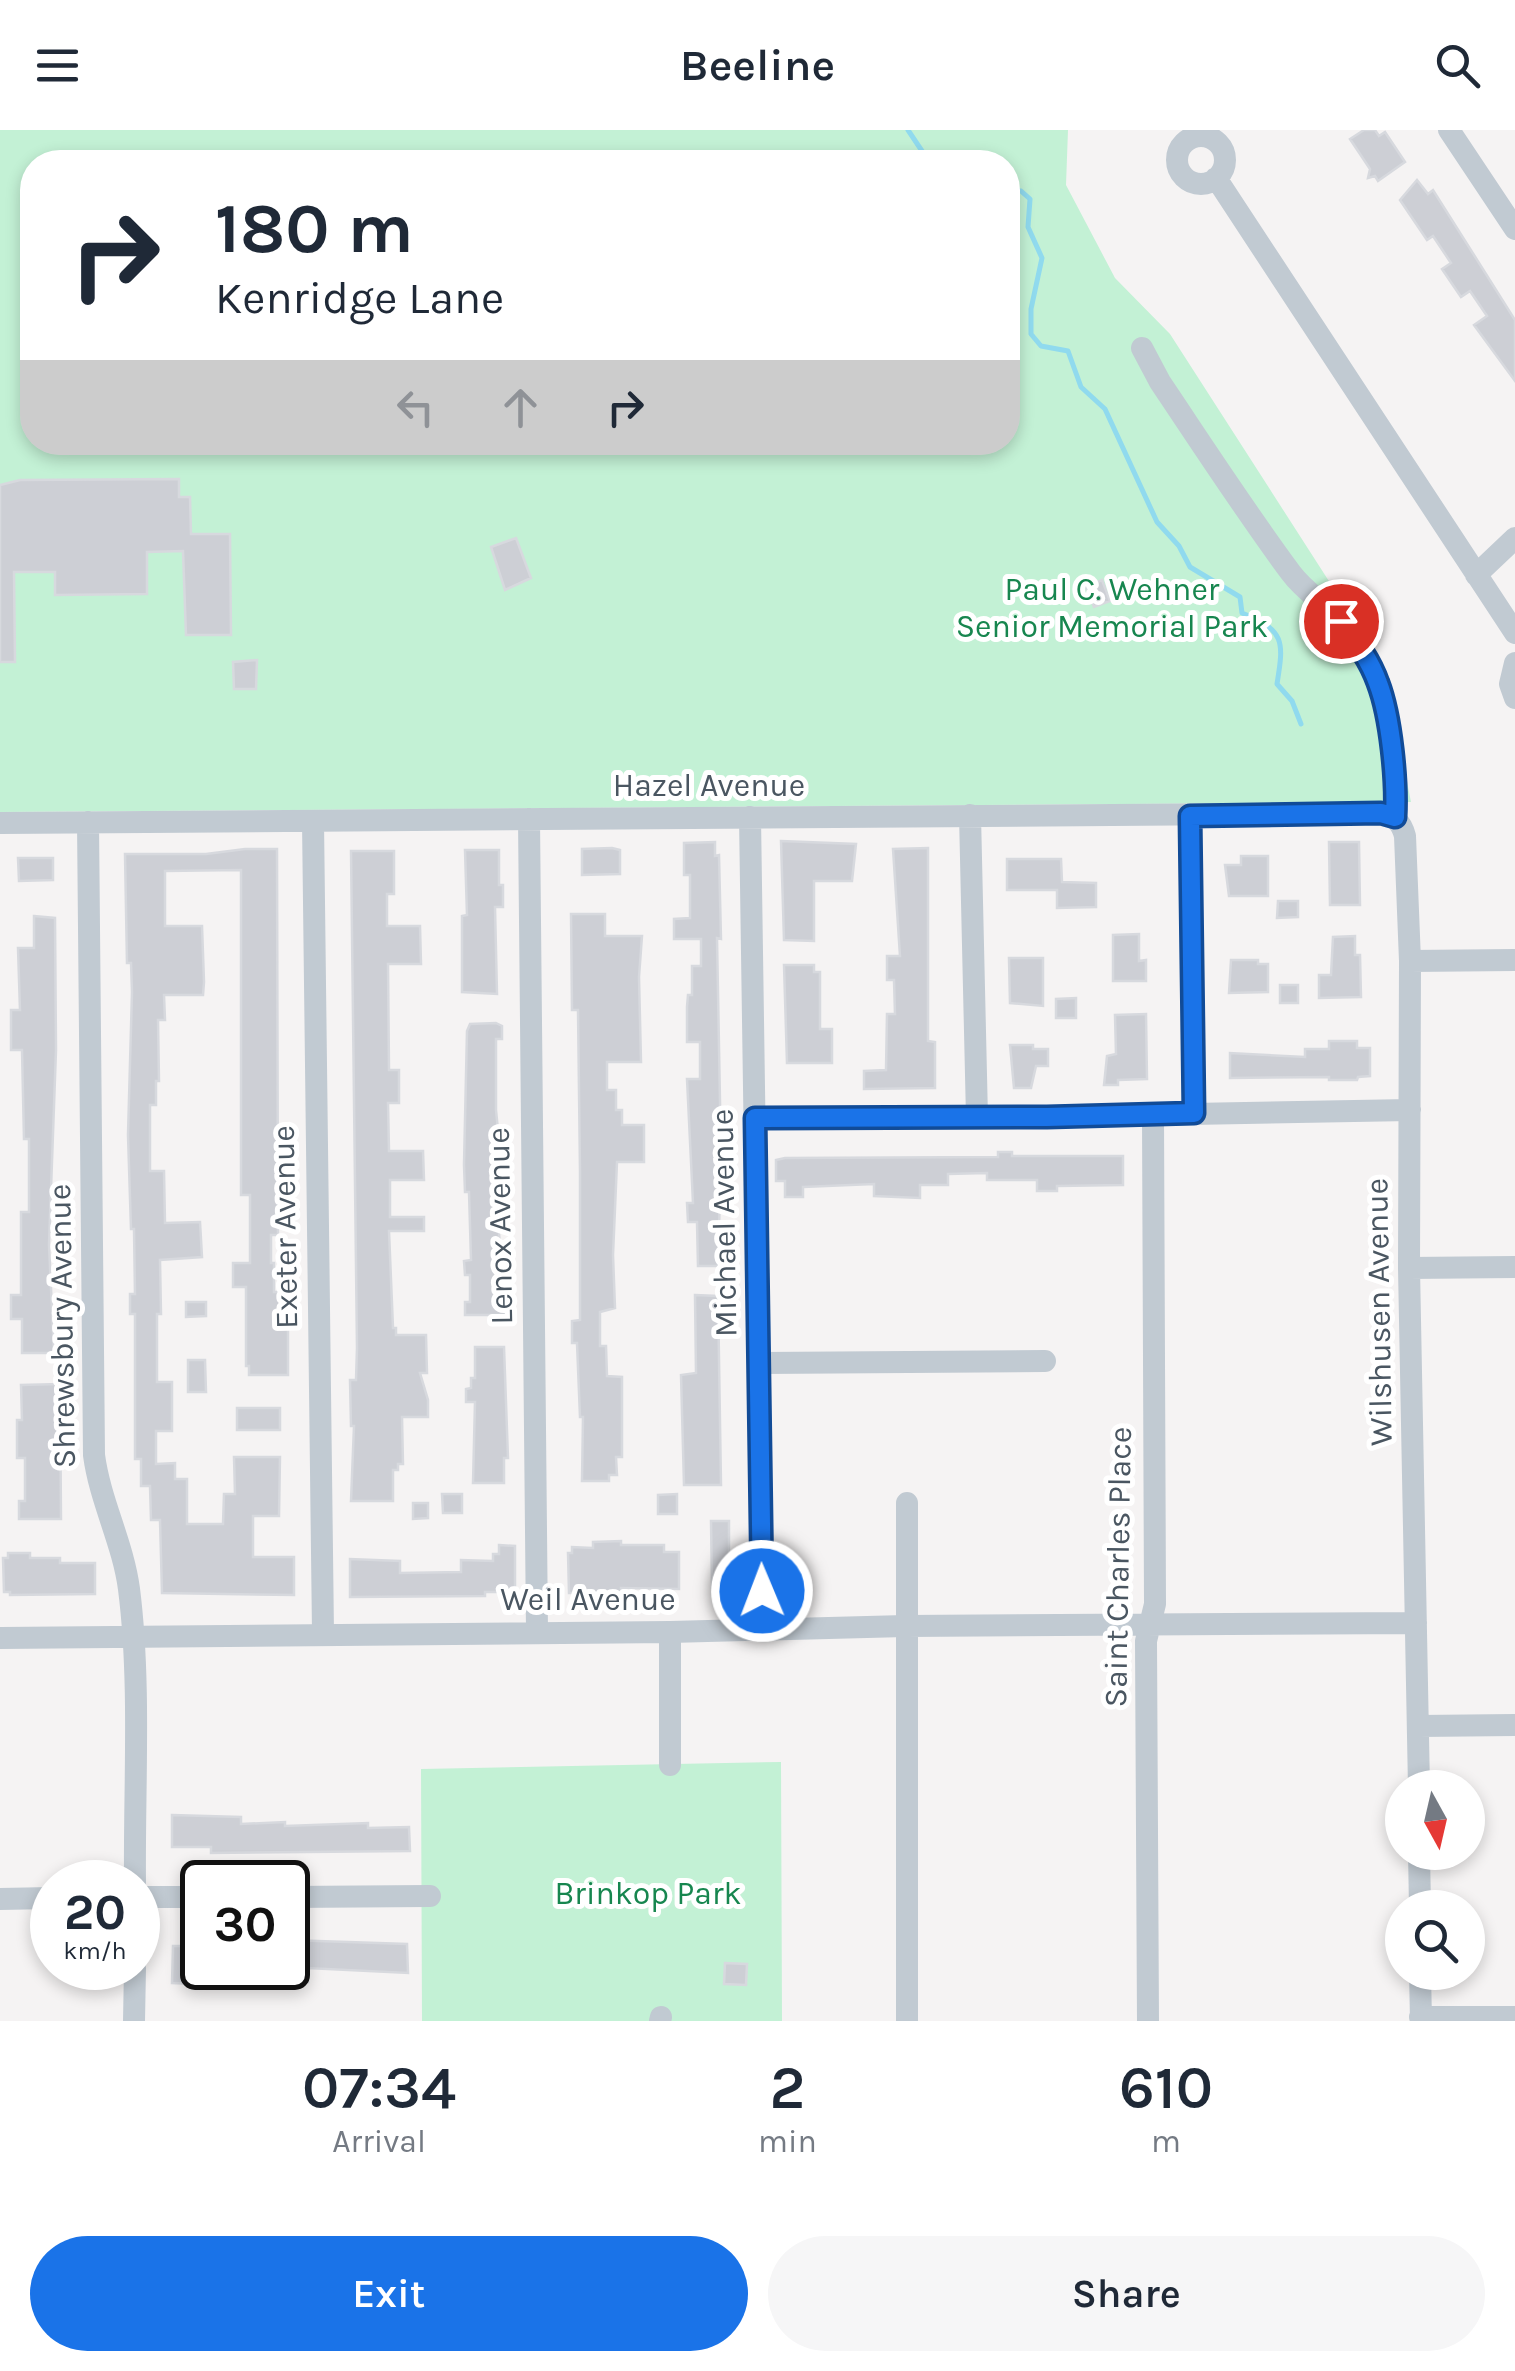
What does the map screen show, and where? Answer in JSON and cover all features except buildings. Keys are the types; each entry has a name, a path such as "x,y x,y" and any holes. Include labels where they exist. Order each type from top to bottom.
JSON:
{"street":[{"path":"1449,130 1515,228"},
{"path":"1216,178 1515,634"},
{"name":"Wilshusen Avenue","path":"1142,348 1160,382 1294,578 1341,621 1362,650 1379,684 1398,784 1410,961 1409,1268 1419,1770"},
{"path":"1476,575 1515,538"},
{"path":"1515,663 1510,684 1515,698"},
{"name":"Hazel Avenue","path":"0,823 1381,813 1400,827"},
{"path":"970,815 977,1118"},
{"name":"Michael Avenue","path":"750,816 762,1629"},
{"path":"1190,816 1194,1113"},
{"name":"Lenox Avenue","path":"528,818 537,1632"},
{"name":"Exeter Avenue","path":"313,821 323,1634"},
{"name":"Shrewsbury Avenue","path":"88,822 94,1455 98,1482 124,1558 133,1636 135,1860"},
{"path":"1410,961 1515,960"},
{"path":"755,1118 1410,1110"},
{"name":"Saint Charles Place","path":"1148,2021 1146,1641 1155,1604 1152,1116"},
{"path":"1409,1268 1515,1268"},
{"path":"758,1362 1044,1361"},
{"path":"907,1503 907,2021"},
{"name":"Weil Avenue","path":"0,1638 1416,1623"},
{"path":"670,1632 670,1765"},
{"path":"1419,1726 1515,1725"},
{"path":"310,1896 430,1896"},
{"path":"0,1898 30,1898"},
{"path":"134,2021 135,1990"},
{"path":"1420,1990 1420,2019 1515,2018"}],"green space":[{"name":"Paul C. Wehner Senior Memorial Park","path":"0,130 1068,130 1066,185 1115,278 1170,334 1361,631 1389,691 1411,802 0,812"},
{"name":"Brinkop Park","path":"781,1762 782,2021 422,2021 421,1769"}],"waterway":[{"path":"908,130 921,150"},
{"path":"1020,191 1030,199 1028,227 1042,258 1031,309 1031,334 1041,346 1068,351 1081,387 1105,409 1157,522 1179,546 1190,567 1240,597 1242,613 1274,632 1281,657 1277,684 1292,701 1301,724"}],"route":[{"path":"762,1591 755,1118 1194,1113 1190,816 1381,813 1395,817 1398,784 1379,684 1362,650 1341,621"}]}
